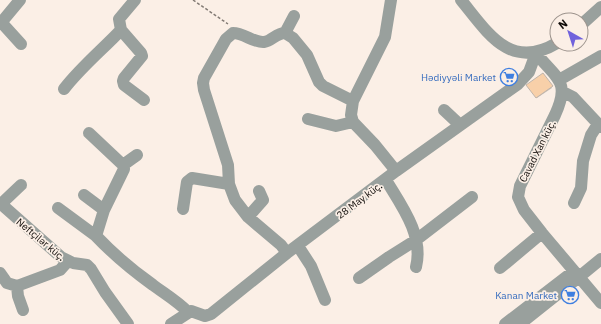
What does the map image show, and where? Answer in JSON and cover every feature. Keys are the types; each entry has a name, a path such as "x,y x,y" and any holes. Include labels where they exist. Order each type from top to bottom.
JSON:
{"street":[{"path":"20,0 1,23 21,44"},
{"path":"135,0 119,20 121,30 142,56 123,81 124,84 144,100"},
{"path":"391,0 385,37 353,101 351,115 353,122 375,145 396,171"},
{"path":"461,0 488,32 506,48 514,52 524,54 536,53 549,47"},
{"path":"589,18 601,7"},
{"path":"287,253 281,245 248,217 235,200 229,184 228,165 203,84 204,78 226,39 233,33 238,33 264,42 277,34 285,32 294,16"},
{"path":"64,89 79,71 121,30"},
{"path":"285,32 293,38 307,55 319,82 323,86 353,101"},
{"path":"536,53 559,80 563,92 573,97 600,125 591,135 581,171 581,188 574,203"},
{"name":"28 May küç.","path":"188,312 194,311 205,316 211,314 287,253 396,171 518,84 525,78 536,53"},
{"path":"559,80 601,56"},
{"name":"Cavad Xan küç.","path":"563,92 560,105 518,192 519,203 542,233 601,303"},
{"path":"444,110 460,125"},
{"path":"308,119 336,126 353,122"},
{"path":"89,133 123,165 124,169 104,210 96,236"},
{"path":"123,165 137,155"},
{"path":"183,209 189,179 192,178 229,184"},
{"path":"386,180 409,220 416,240 418,250 416,267"},
{"path":"1,204 21,185"},
{"path":"248,217 263,200 259,191"},
{"path":"84,195 104,210"},
{"path":"359,278 416,240 472,197"},
{"name":"Neftçilər küç.","path":"1,204 52,251 68,261 87,265 91,269 104,292 128,324"},
{"path":"58,208 96,236 114,255 188,312 171,324"},
{"path":"500,268 542,233"},
{"path":"298,246 311,266 325,300"},
{"path":"505,324 601,259"},
{"path":"0,273 7,283 17,286 60,270 68,261"},
{"path":"520,324 577,274"},
{"path":"17,286 18,296 23,310"}],"path":[{"path":"193,0 225,22 233,33"}],"building":[{"path":"543,73 553,86 536,98 526,85"}],"place":[{"name":"Hədiyyəli Market","path":"509,77"},
{"name":"Kanan Market","path":"570,295"}]}
